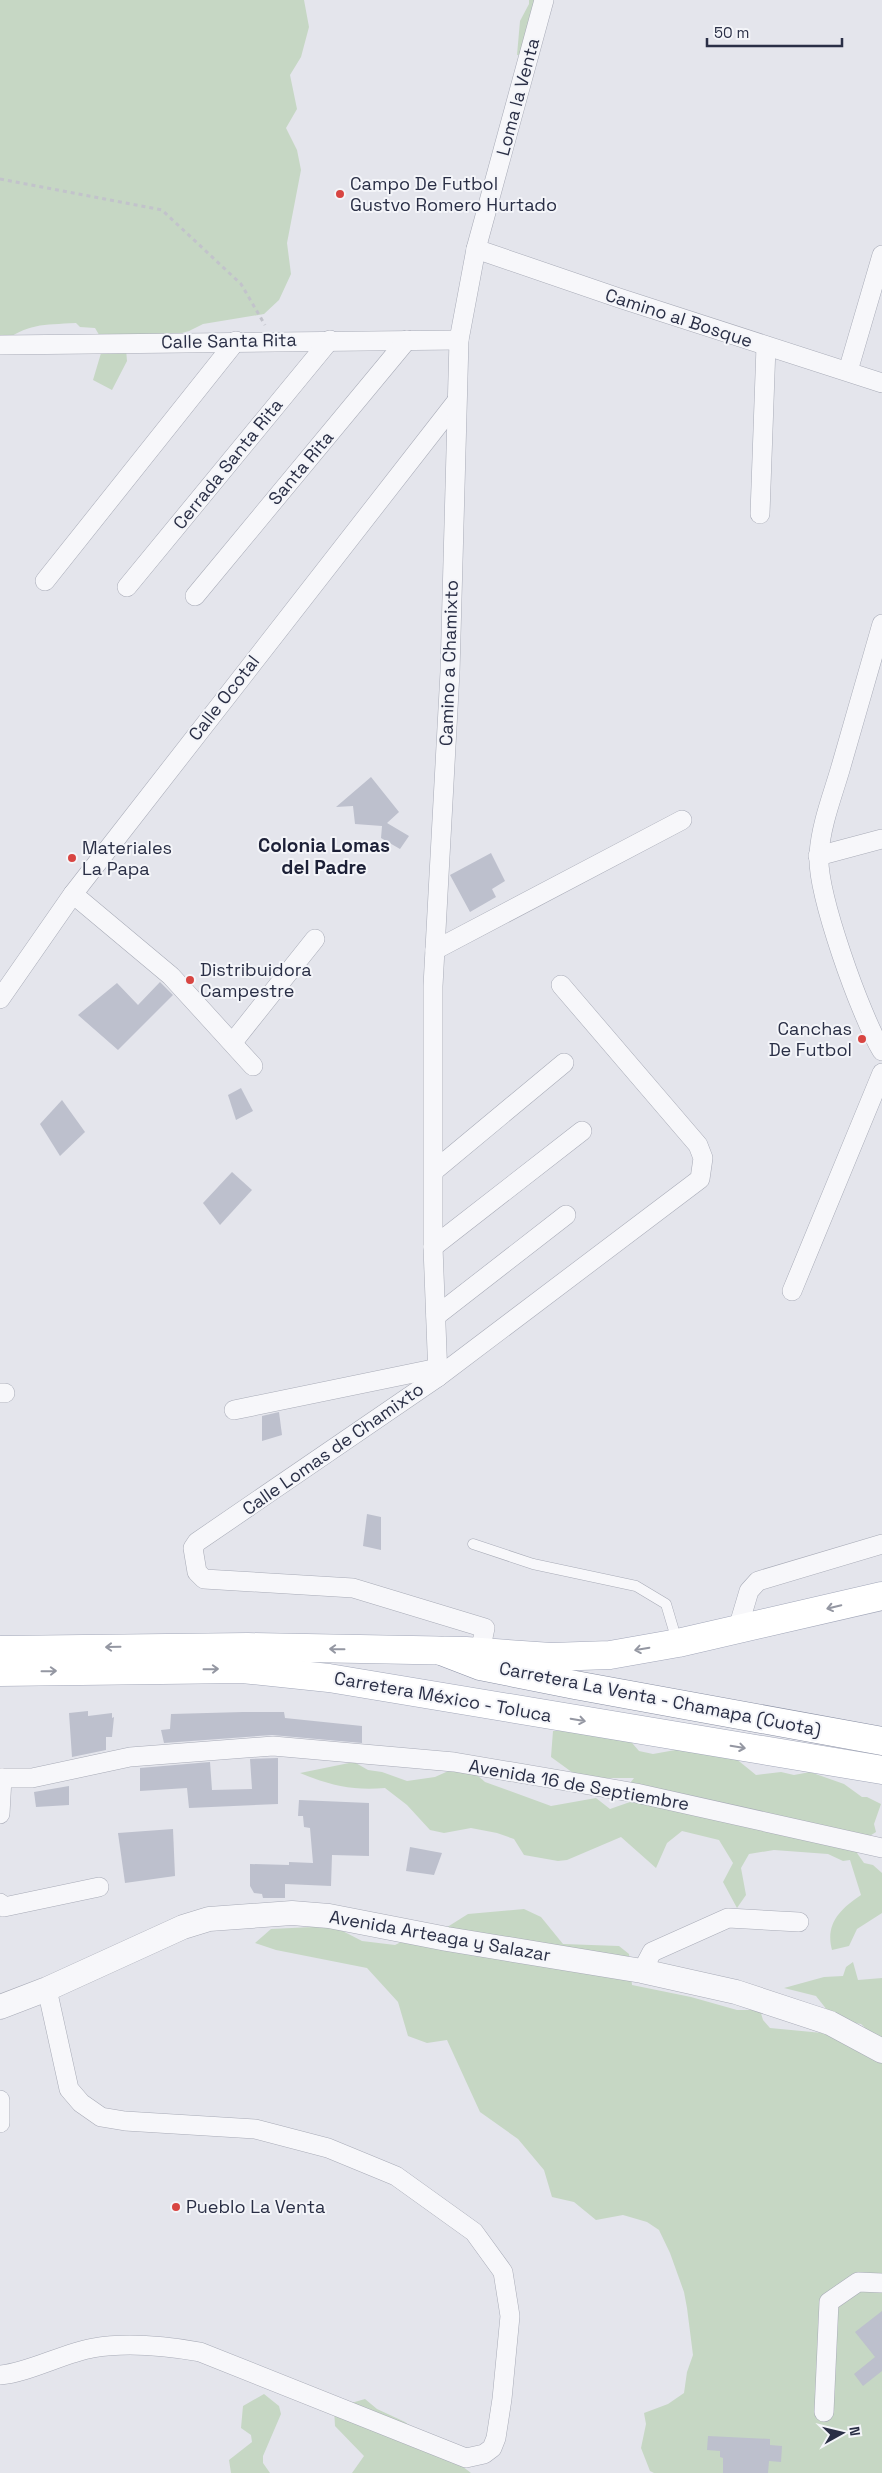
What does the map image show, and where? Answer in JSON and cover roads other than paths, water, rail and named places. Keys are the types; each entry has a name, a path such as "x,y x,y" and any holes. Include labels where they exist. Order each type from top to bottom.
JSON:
{"main road":[{"name":"Carretera México - Toluca","path":"0,1650 248,1647 480,1652 551,1657 610,1655 678,1643 882,1596"},
{"name":"Carretera La Venta - Chamapa (Cuota)","path":"441,1651 480,1666 882,1741"},
{"name":"Carretera México - Toluca","path":"0,1672 242,1669 329,1678 882,1770"}],"street":[{"name":"Loma la Venta","path":"459,340 476,249 544,0"},
{"name":"Camino al Bosque","path":"476,249 882,383"},
{"path":"848,371 882,255"},
{"name":"Cerrada Santa Rita","path":"127,587 330,340"},
{"name":"Santa Rita","path":"195,596 407,340"},
{"name":"Calle Santa Rita","path":"0,345 459,340"},
{"name":"Camino a Chamixto","path":"433,986 450,672 459,340"},
{"path":"45,581 236,341"},
{"path":"760,514 766,346"},
{"name":"Calle Ocotal","path":"0,999 73,894 456,402"},
{"path":"882,624 825,820 818,856 824,892 838,938 866,1021 882,1051"},
{"path":"863,692 882,686"},
{"path":"435,950 682,820"},
{"path":"818,856 882,839"},
{"path":"73,894 171,976 253,1066"},
{"path":"233,1042 315,939"},
{"path":"234,1410 438,1373 700,1179 703,1158 698,1145 561,985"},
{"name":"Calle Lomas de Chamixto","path":"433,986 433,1247 438,1373 196,1542 193,1548 197,1572 204,1579 353,1588 485,1628 480,1652"},
{"path":"434,1171 564,1062"},
{"path":"792,1291 882,1073"},
{"path":"433,1247 582,1131"},
{"path":"436,1316 566,1214"},
{"path":"738,1628 750,1590 758,1581 882,1544"},
{"name":"Avenida 16 de Septiembre","path":"1,1778 41,1776 130,1756 273,1746 454,1762 636,1793 882,1848"},
{"path":"0,1814 1,1778"},
{"path":"0,1903 4,1907 99,1887"},
{"name":"Avenida Arteaga y Salazar","path":"0,2007 47,1989 183,1926 209,1920 292,1913 329,1916 447,1939 642,1971 736,1992 830,2023 882,2051"},
{"path":"642,1971 652,1952 728,1918 799,1922"},
{"path":"0,2375 93,2348 135,2346 200,2352 466,2458 484,2454 492,2448 496,2438 502,2399 510,2316 503,2272 474,2232 396,2176 328,2148 256,2129 125,2121 102,2117 81,2103 69,2088 47,1989"},
{"path":"0,2100 0,2123"},
{"path":"824,2412 829,2302 858,2282 882,2283"}],"lane":[{"path":"474,1544 534,1564 636,1586 666,1604 678,1643"}],"place":[{"name":"Campo De Futbol Gustvo Romero Hurtado","path":"340,194"},
{"name":"Materiales La Papa","path":"72,858"},
{"name":"Distribuidora Campestre","path":"190,980"},
{"name":"Canchas De Futbol","path":"862,1039"},
{"name":"Pueblo La Venta","path":"176,2207"}],"district":[{"name":"Colonia Lomas del Padre","path":"324,856"}]}
